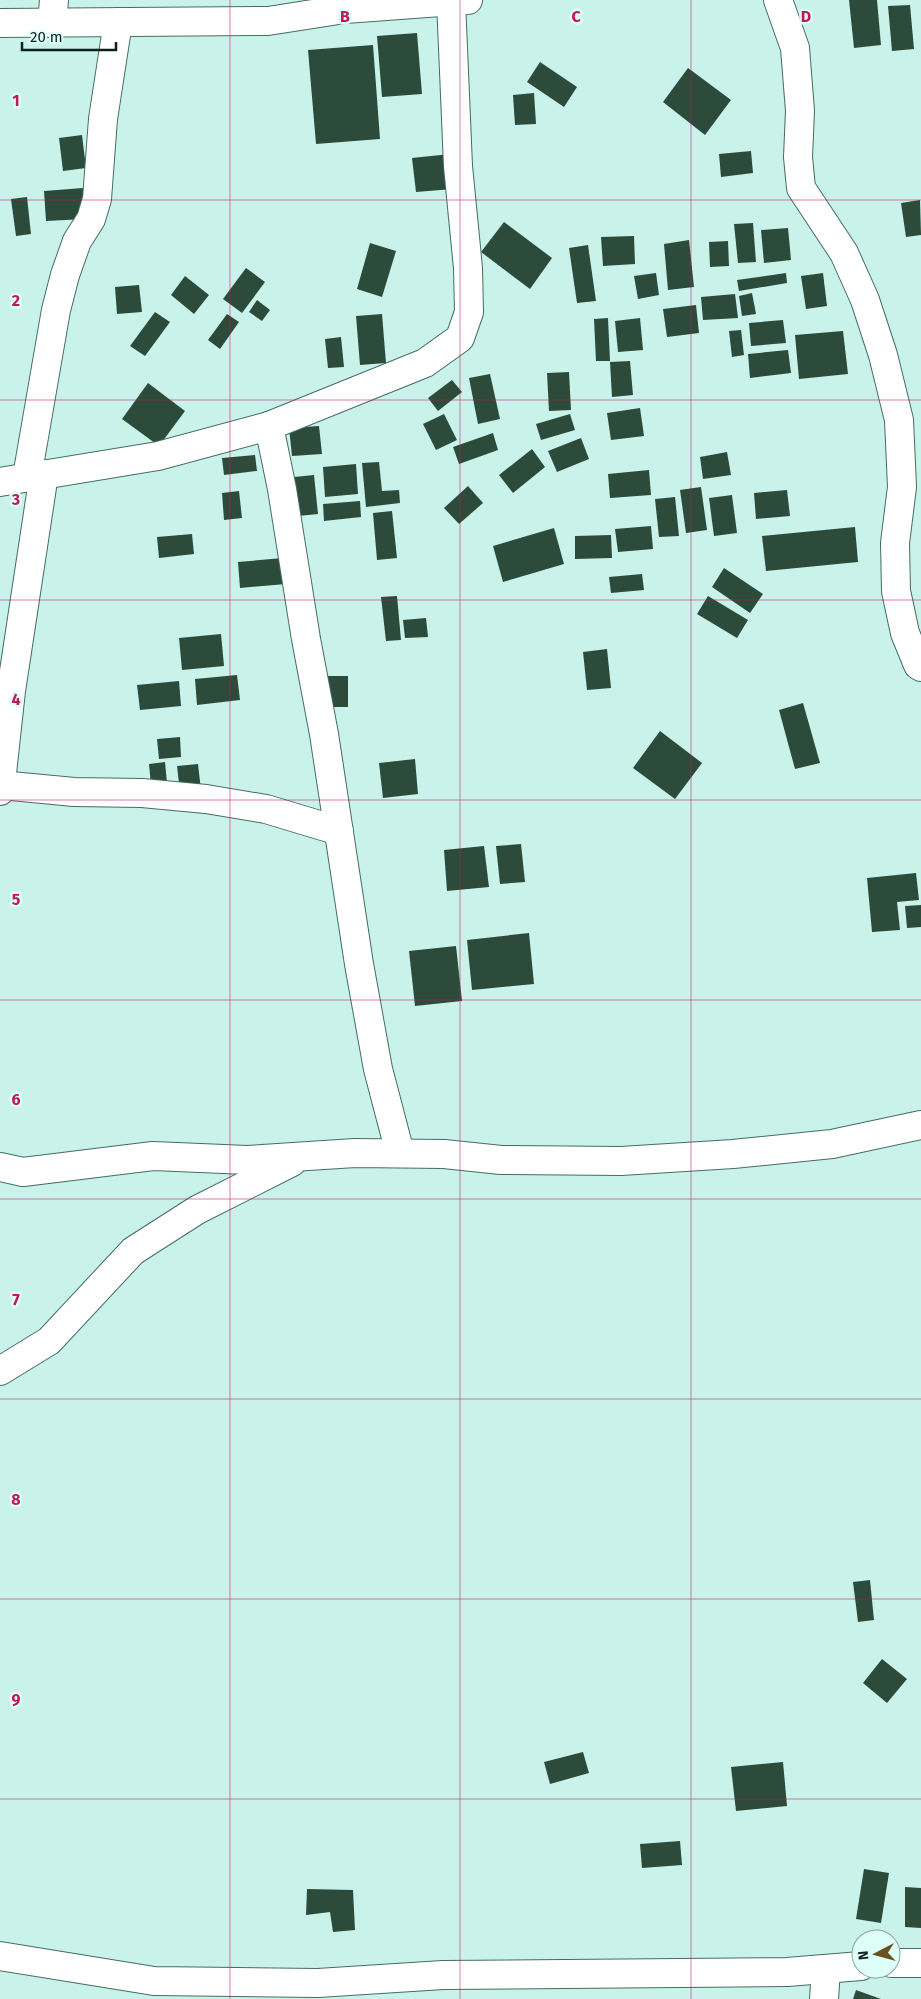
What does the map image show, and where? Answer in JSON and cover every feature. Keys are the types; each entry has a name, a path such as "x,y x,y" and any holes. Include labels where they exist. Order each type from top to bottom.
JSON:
{"street":[{"path":"778,0 795,48 800,111 798,157 801,188 844,253 864,300 883,355 900,420 902,487 895,544 896,591 905,633 921,667"},
{"path":"0,23 53,11 118,22 268,22 345,9 460,1 458,166 469,277 469,312 460,338 425,363 269,426 158,456 0,482"},
{"path":"0,791 56,310 65,275 77,241 91,219 97,199 103,119 118,22"},
{"path":"269,426 282,489 306,639 324,734 359,964 378,1069 400,1153"},
{"path":"0,785 74,792 142,793 206,800 266,809 339,830"},
{"path":"0,1167 23,1172 58,1170 100,1162 153,1156 247,1160 400,1153 444,1154 501,1160 620,1161 733,1154 832,1144 921,1125"},
{"path":"0,1371 49,1341 133,1251 197,1210 304,1156"},
{"path":"0,1956 154,1981 318,1983 443,1976 787,1972 851,1967"},
{"path":"901,1963 921,1962"},
{"path":"824,1999 826,1969"}],"building":[{"path":"849,0 877,0 881,45 854,48"},
{"path":"910,5 914,49 892,51 888,6"},
{"path":"417,33 422,94 382,97 377,36"},
{"path":"373,45 380,139 316,144 308,50"},
{"path":"540,62 577,87 564,107 527,82"},
{"path":"688,68 731,100 705,135 663,102"},
{"path":"534,93 536,124 515,125 513,95"},
{"path":"82,135 86,168 63,171 59,138"},
{"path":"751,151 753,173 721,177 719,154"},
{"path":"450,154 453,189 416,192 412,158"},
{"path":"83,188 85,219 46,221 44,191"},
{"path":"27,197 31,234 16,236 11,199"},
{"path":"920,200 921,235 906,237 901,203"},
{"path":"504,222 552,258 530,289 481,252"},
{"path":"753,223 756,262 738,263 734,224"},
{"path":"788,228 791,260 764,263 761,230"},
{"path":"634,236 635,264 603,266 601,237"},
{"path":"689,240 694,287 668,290 664,244"},
{"path":"728,241 729,266 710,267 709,242"},
{"path":"370,243 396,251 382,297 357,289"},
{"path":"588,245 596,301 577,303 569,248"},
{"path":"246,268 265,282 242,313 223,299"},
{"path":"656,273 659,295 638,299 634,276"},
{"path":"786,273 787,283 739,291 737,280"},
{"path":"823,273 827,306 806,309 801,276"},
{"path":"185,276 209,295 194,314 171,295"},
{"path":"139,285 142,312 117,314 115,287"},
{"path":"752,293 756,314 742,316 739,296"},
{"path":"735,294 738,318 703,320 701,297"},
{"path":"257,300 270,310 262,321 249,312"},
{"path":"696,305 699,333 667,337 663,309"},
{"path":"155,312 170,322 145,356 130,346"},
{"path":"227,314 239,322 220,349 208,340"},
{"path":"382,314 386,363 360,365 356,316"},
{"path":"608,318 610,361 596,361 594,319"},
{"path":"640,318 643,350 618,352 615,321"},
{"path":"783,320 786,343 751,346 749,323"},
{"path":"741,330 744,355 732,357 729,331"},
{"path":"843,331 848,374 799,379 795,335"},
{"path":"341,337 344,367 328,368 325,339"},
{"path":"788,350 791,373 750,378 748,354"},
{"path":"630,361 633,395 612,397 610,362"},
{"path":"569,372 571,410 549,411 547,373"},
{"path":"490,374 500,419 478,424 469,378"},
{"path":"452,380 462,392 438,411 428,398"},
{"path":"148,383 185,411 159,446 122,419"},
{"path":"640,408 644,436 611,440 607,413"},
{"path":"444,414 457,440 436,450 423,424"},
{"path":"570,414 575,430 541,440 536,424"},
{"path":"319,426 322,454 292,456 289,428"},
{"path":"493,433 498,450 459,464 453,447"},
{"path":"581,438 589,459 557,472 548,451"},
{"path":"532,449 545,467 513,493 499,475"},
{"path":"727,452 731,475 703,479 700,457"},
{"path":"255,455 257,471 224,475 222,458"},
{"path":"379,462 382,491 399,490 400,503 366,507 362,463"},
{"path":"356,464 358,494 325,497 323,467"},
{"path":"649,470 651,495 610,498 608,474"},
{"path":"314,475 318,514 298,516 294,477"},
{"path":"468,486 483,503 459,524 444,508"},
{"path":"701,487 707,530 686,533 680,490"},
{"path":"787,490 790,516 756,519 754,493"},
{"path":"239,491 242,518 224,520 222,493"},
{"path":"732,495 737,533 714,536 709,498"},
{"path":"675,497 679,536 659,537 655,499"},
{"path":"360,501 361,517 324,521 323,504"},
{"path":"392,511 397,558 377,560 373,513"},
{"path":"651,526 653,549 618,552 615,529"},
{"path":"855,527 858,562 766,571 762,536"},
{"path":"554,528 564,564 503,582 493,546"},
{"path":"192,534 194,554 159,558 157,537"},
{"path":"611,535 612,558 575,559 575,536"},
{"path":"283,558 286,584 240,588 238,562"},
{"path":"724,568 763,594 750,613 712,587"},
{"path":"642,574 644,590 611,593 609,577"},
{"path":"397,596 401,640 386,641 381,597"},
{"path":"708,596 748,620 737,638 697,614"},
{"path":"426,618 428,637 405,638 403,620"},
{"path":"221,634 224,666 182,670 179,638"},
{"path":"607,649 611,688 587,690 583,652"},
{"path":"237,675 240,700 197,705 195,679"},
{"path":"324,676 348,676 348,707 324,707"},
{"path":"179,681 181,706 140,710 137,685"},
{"path":"803,703 820,763 795,769 779,710"},
{"path":"660,731 702,763 675,799 633,768"},
{"path":"180,737 181,757 159,759 157,739"},
{"path":"415,759 418,794 383,798 379,763"},
{"path":"165,762 167,783 151,785 149,764"},
{"path":"198,764 201,790 180,792 177,766"},
{"path":"521,844 525,882 500,884 496,846"},
{"path":"484,846 489,887 447,891 444,850"},
{"path":"916,873 919,900 897,902 900,930 872,932 867,878"},
{"path":"921,905 921,927 907,928 905,906"},
{"path":"529,933 534,984 472,990 467,940"},
{"path":"456,946 462,1001 415,1006 409,951"},
{"path":"870,1580 874,1620 858,1622 853,1582"},
{"path":"882,1659 907,1679 887,1703 863,1683"},
{"path":"583,1752 589,1773 550,1784 544,1762"},
{"path":"783,1762 787,1806 736,1811 731,1767"},
{"path":"680,1841 682,1865 642,1868 640,1844"},
{"path":"864,1869 889,1873 881,1923 856,1919"},
{"path":"905,1887 921,1888 921,1928 905,1927"},
{"path":"307,1889 353,1890 355,1930 333,1932 330,1912 306,1915"},
{"path":"856,1990 881,1999 853,1999"}]}
